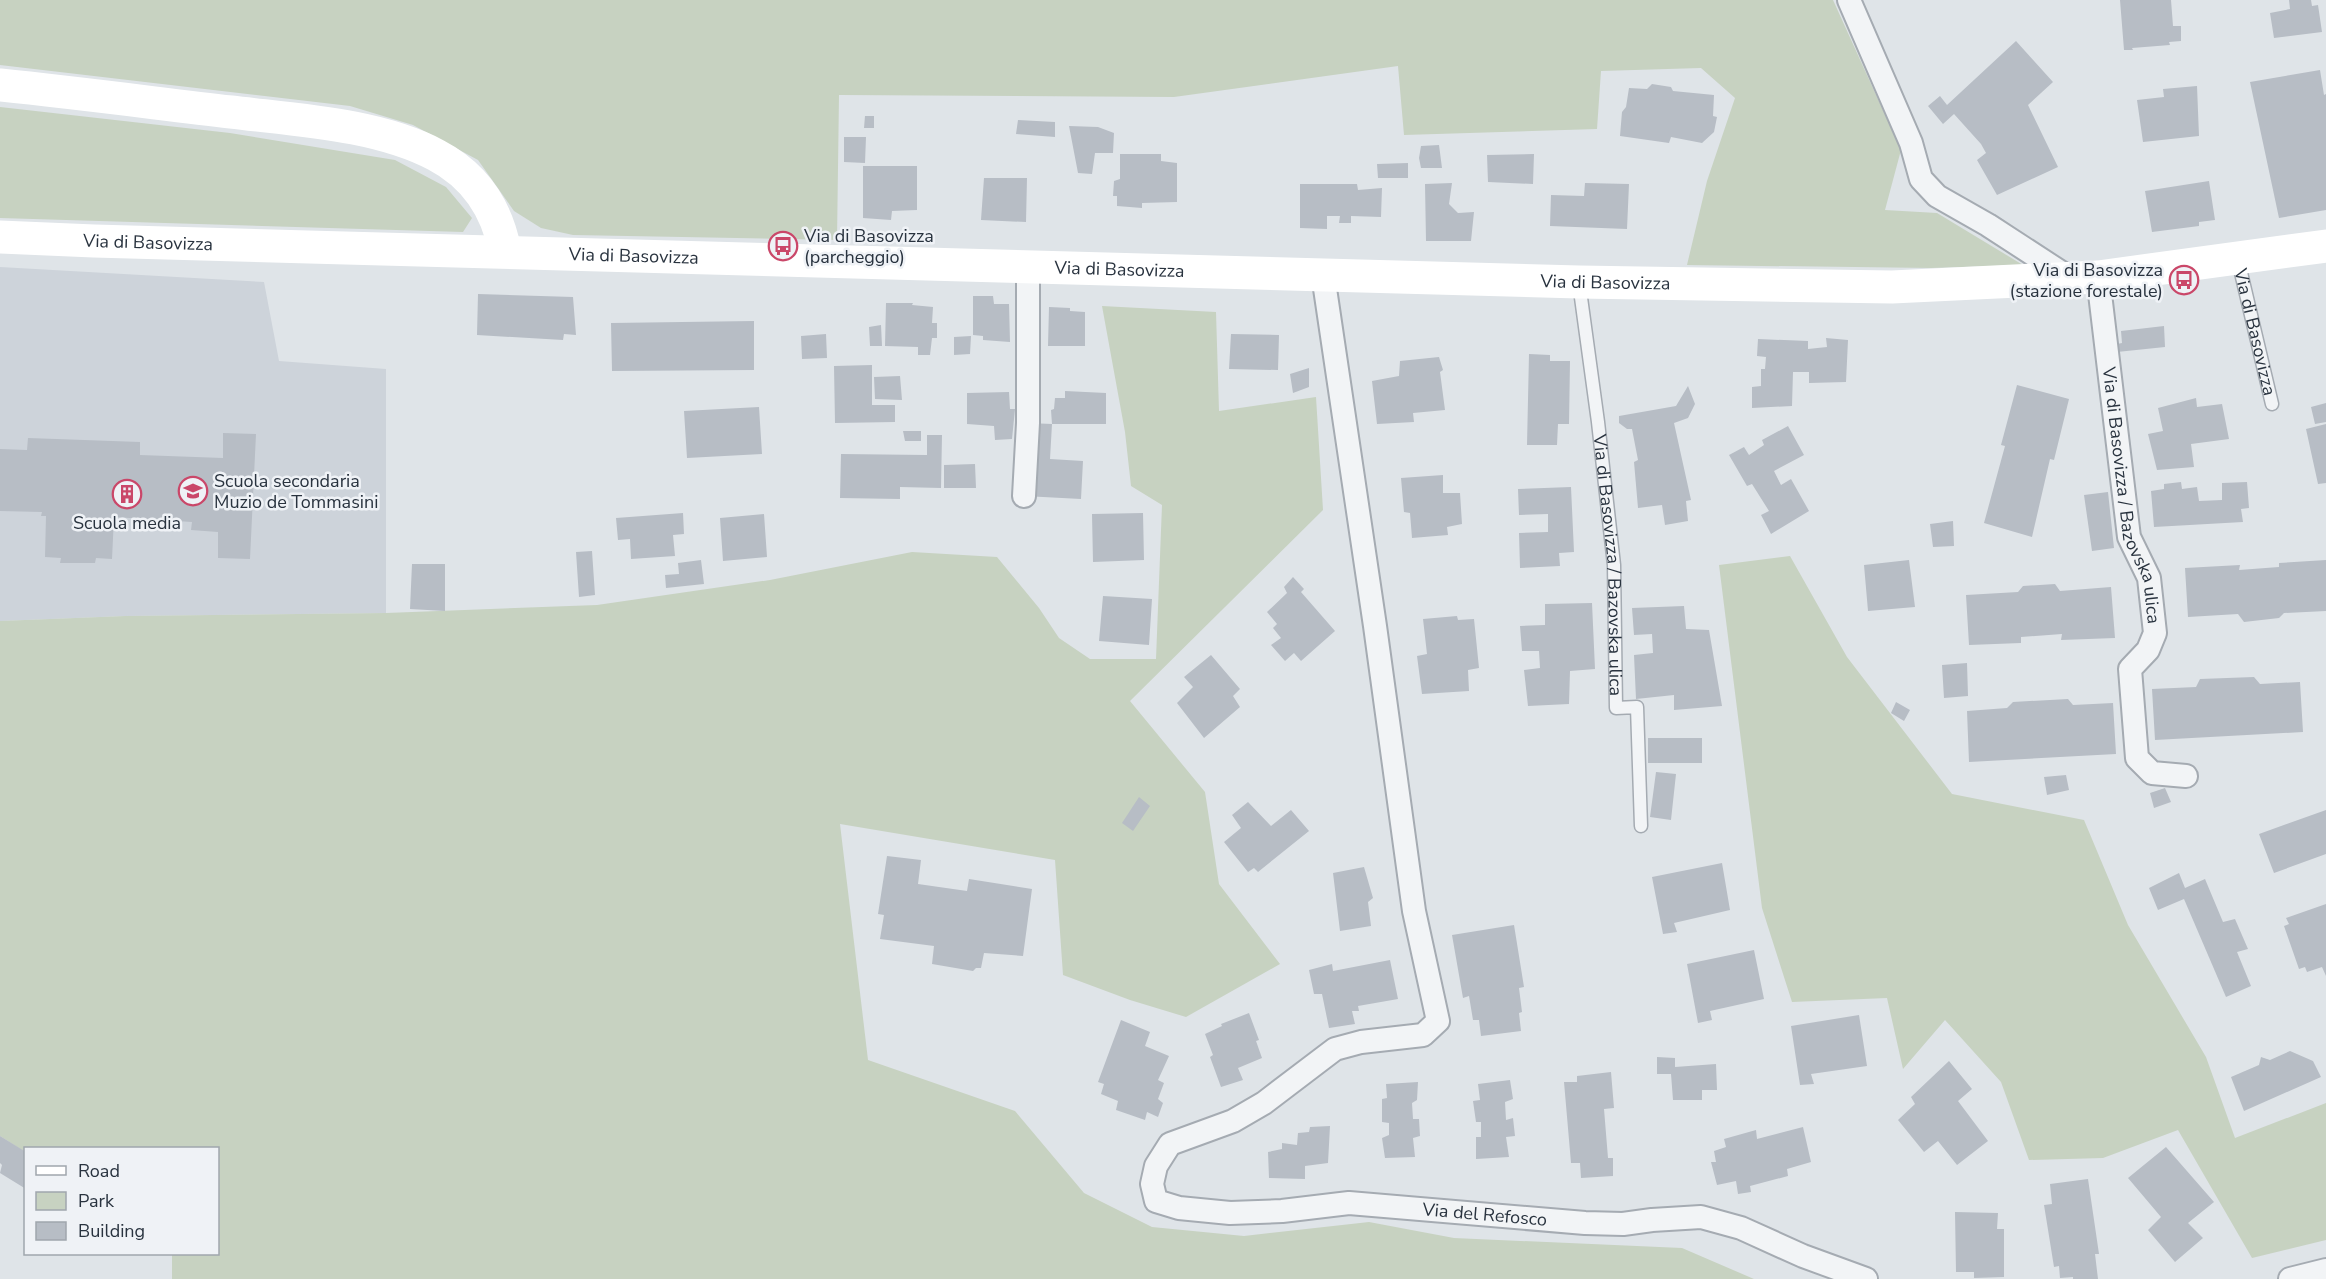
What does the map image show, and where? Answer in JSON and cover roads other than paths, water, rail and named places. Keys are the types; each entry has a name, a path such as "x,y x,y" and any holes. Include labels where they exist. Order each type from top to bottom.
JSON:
{"main road":[{"path":"0,85 300,120 360,130 405,141 437,155 462,172 479,190 493,210 505,252"},
{"name":"Via di Basovizza","path":"0,237 1579,282 1892,287 2084,278 2238,260 2326,246"}],"street":[{"path":"1849,0 1911,143 1922,178 1937,196 2084,278"},
{"path":"1024,496 1028,423 1028,267"},
{"name":"Via del Refosco","path":"1323,275 1414,911 1438,1021 1423,1035 1360,1042 1335,1049 1257,1108 1233,1121 1170,1144 1156,1166 1152,1184 1156,1201 1179,1208 1230,1213 1282,1211 1348,1203 1585,1223 1623,1224 1701,1217 1741,1228 1803,1256 1866,1279"},
{"name":"Via di Basovizza / Bazovska ulica","path":"2084,278 2129,537 2149,578 2155,633 2148,650 2130,669 2138,758 2152,773 2186,776"},
{"path":"2290,1279 2326,1270"}],"lane":[{"name":"Via di Basovizza","path":"2238,260 2272,404"},
{"name":"Via di Basovizza / Bazovska ulica","path":"1579,282 1614,565 1616,708 1637,707 1641,826"}],"place":[{"name":"Via di Basovizza (parcheggio)","path":"783,246"},
{"name":"Via di Basovizza (stazione forestale)","path":"2184,280"},
{"name":"Scuola secondaria Muzio de Tommasini","path":"193,491"},
{"name":"Scuola media","path":"127,494"}]}
